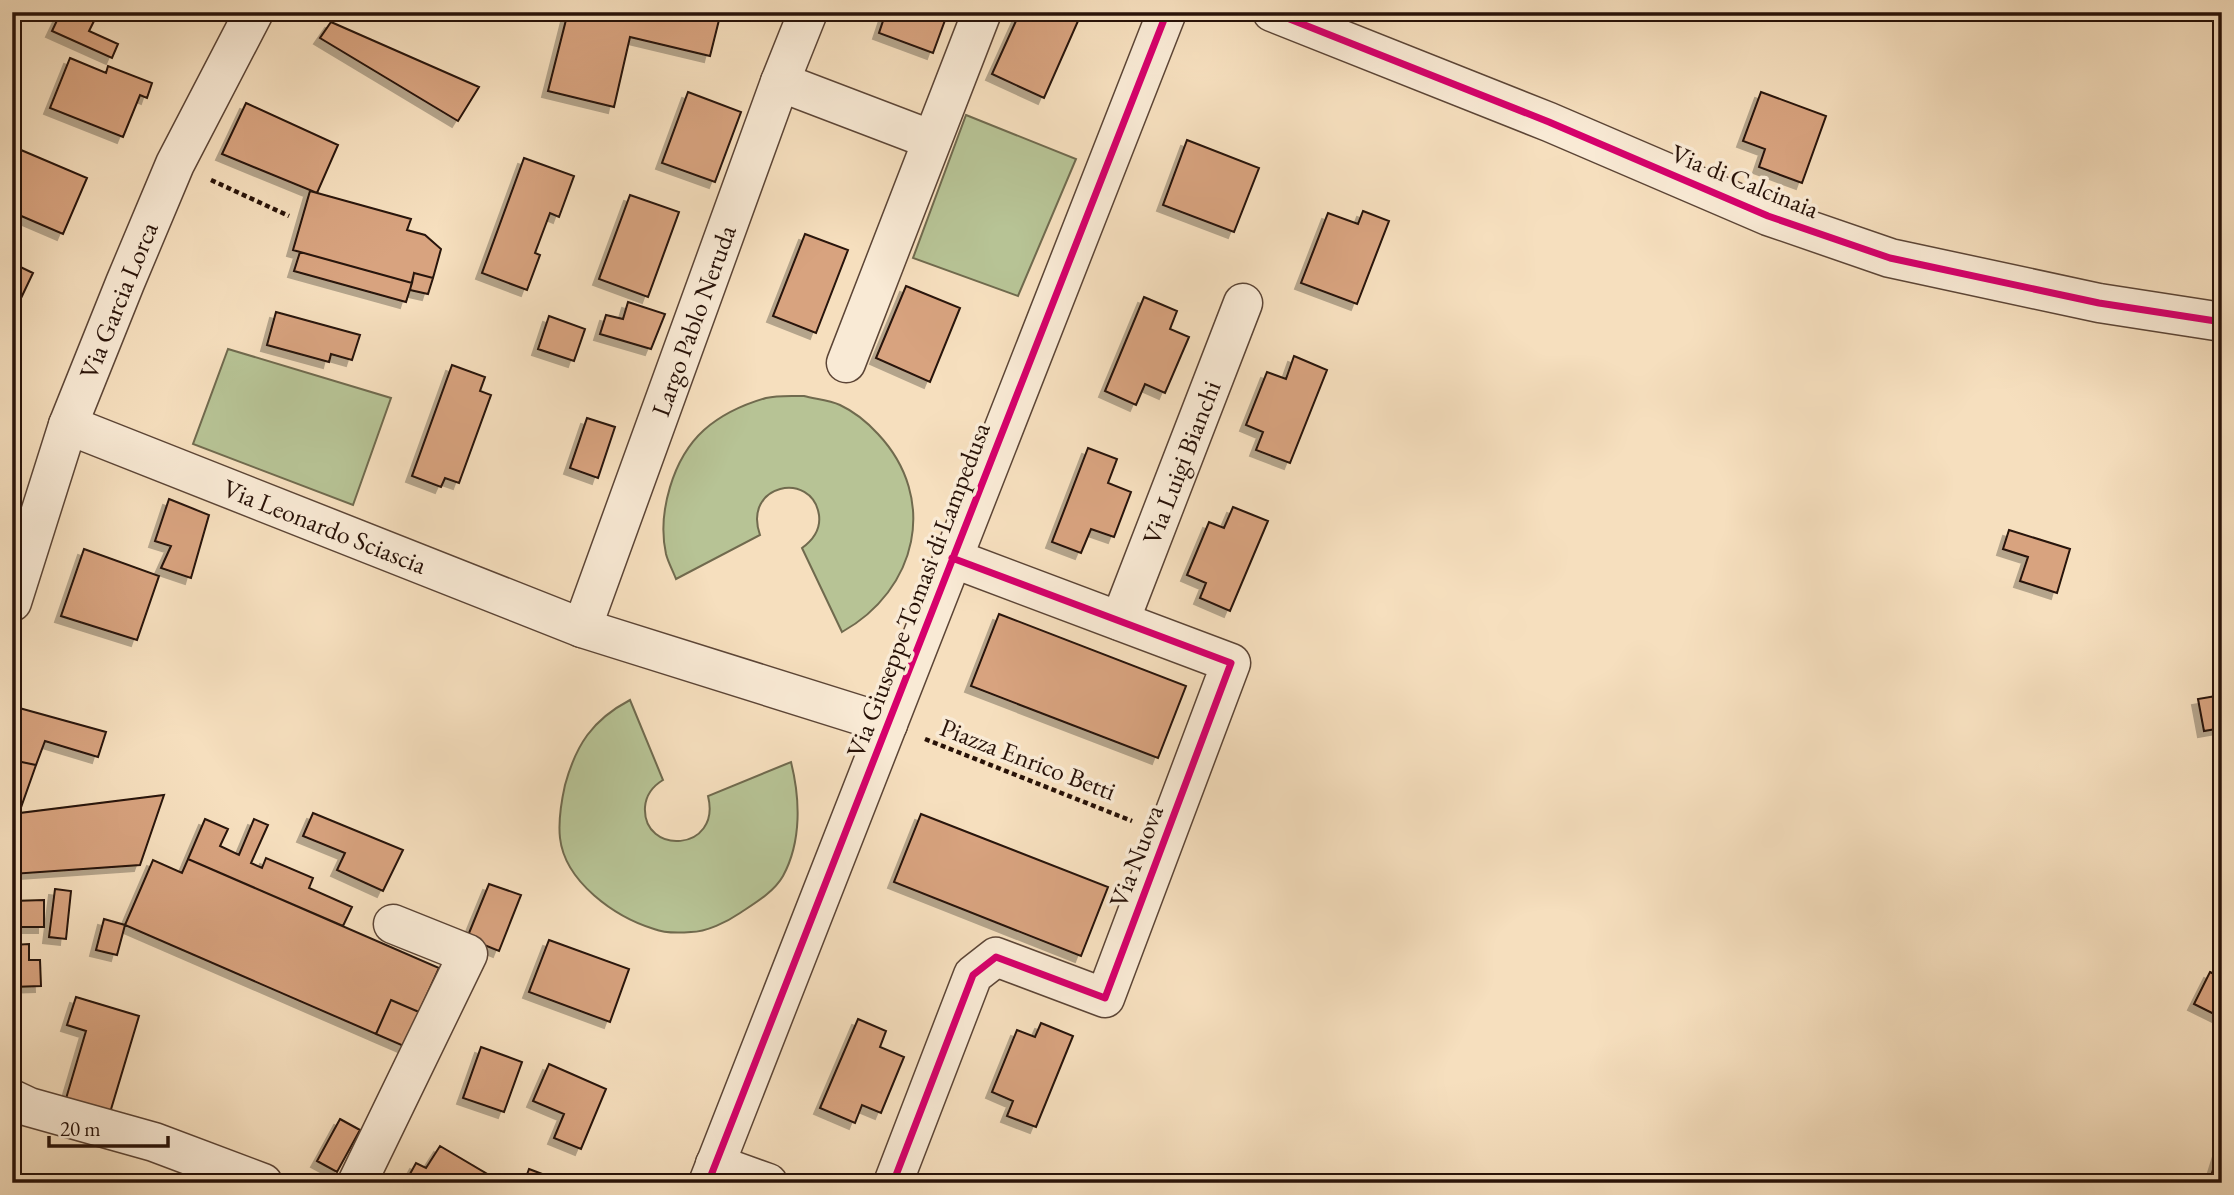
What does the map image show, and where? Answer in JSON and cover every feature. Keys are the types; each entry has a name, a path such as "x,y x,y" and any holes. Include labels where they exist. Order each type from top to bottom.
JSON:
{"street":[{"name":"Via Garcia Lorca","path":"12,602 68,425 175,164 254,12"},
{"name":"Largo Pablo Neruda","path":"582,628 807,12"},
{"path":"846,363 982,12"},
{"name":"Via Giuseppe Tomasi di Lampedusa","path":"712,1173 901,730 953,558 1167,12"},
{"name":"Via di Calcinaia","path":"1272,12 1549,122 1769,216 1890,258 2099,303 2222,322"},
{"path":"780,82 932,140"},
{"name":"Via Luigi Bianchi","path":"1120,621 1243,303"},
{"name":"Via Leonardo Sciascia","path":"68,425 582,628 901,730"},
{"name":"Via Nuova","path":"893,1183 973,975 996,957 1105,998 1231,663 953,558"},
{"path":"357,1183 468,954 393,924"},
{"path":"12,1099 29,1107 155,1142 263,1183"},
{"path":"712,1173 768,1183"}],"path":[{"path":"175,164 289,216"}],"green space":[{"path":"966,115 1076,159 1018,296 913,258"},
{"path":"228,349 391,398 353,505 193,444"},
{"path":"804,396 831,402 860,418 878,434 897,459 909,486 913,514 911,542 902,568 888,592 868,614 842,632 802,548 810,542 819,525 814,501 804,492 793,488 780,489 769,494 761,504 757,518 760,535 676,579 666,554 664,521 670,487 693,442 718,420 750,403 771,397"},
{"path":"630,700 663,780 648,795 645,807 647,823 656,834 667,840 681,841 693,837 704,828 709,815 708,796 791,762 798,819 794,848 783,876 775,887 758,901 729,920 710,928 697,932 667,932 624,916 594,896 571,869 564,854 560,838 560,811 574,758 596,725"}],"building":[{"path":"61,12 78,12 95,19 89,31 118,44 112,58 52,31"},
{"path":"568,12 721,12 710,56 630,37 614,107 548,91"},
{"path":"886,12 948,12 933,53 879,33"},
{"path":"1020,12 1082,12 1044,98 992,74"},
{"path":"331,22 479,87 458,121 320,38"},
{"path":"70,58 106,73 108,66 152,83 147,98 140,95 123,137 50,108"},
{"path":"688,92 741,112 715,182 662,163"},
{"path":"1761,92 1826,116 1802,183 1759,167 1765,149 1743,141"},
{"path":"246,103 338,145 317,193 222,154"},
{"path":"1187,140 1259,168 1234,232 1163,205"},
{"path":"21,150 87,178 63,234 12,212 12,170"},
{"path":"524,158 574,176 559,217 550,213 535,253 540,255 527,290 482,273"},
{"path":"310,191 411,219 407,230 425,235 441,249 433,278 414,273 412,283 293,250"},
{"path":"630,195 679,212 648,297 599,279"},
{"path":"1363,211 1389,221 1357,304 1301,283 1328,213 1358,224"},
{"path":"805,234 848,250 816,333 773,316"},
{"path":"300,252 412,283 406,302 294,271"},
{"path":"12,263 33,273 12,317"},
{"path":"414,273 433,278 428,294 410,290"},
{"path":"906,286 960,308 930,382 876,358"},
{"path":"1144,297 1177,311 1170,329 1189,337 1165,393 1145,384 1136,405 1105,391"},
{"path":"628,302 665,314 651,349 600,334 606,315 623,319"},
{"path":"276,312 360,335 352,360 331,354 329,362 267,345"},
{"path":"549,316 585,329 574,361 538,349"},
{"path":"1294,356 1327,370 1290,463 1256,450 1263,432 1246,425 1267,372 1286,379"},
{"path":"452,365 485,377 480,391 491,395 459,483 445,478 441,487 412,476"},
{"path":"587,418 615,427 598,478 570,468"},
{"path":"1088,448 1117,459 1108,483 1131,492 1114,537 1091,529 1081,553 1052,542"},
{"path":"169,499 209,515 191,578 161,568 171,546 155,541"},
{"path":"1233,507 1268,521 1230,611 1200,598 1206,583 1187,575 1209,522 1224,528"},
{"path":"2009,530 2070,549 2057,593 2020,581 2028,557 2003,549"},
{"path":"84,549 159,576 137,640 61,616"},
{"path":"999,614 1186,686 1158,758 971,686"},
{"path":"2222,695 2222,728 2204,731 2198,699"},
{"path":"12,706 106,732 98,757 45,741 36,765 12,760"},
{"path":"12,760 36,765 19,813 12,814"},
{"path":"164,795 140,865 12,874 12,814"},
{"path":"313,813 403,850 383,891 337,870 345,853 303,836"},
{"path":"921,814 1108,887 1081,956 894,882"},
{"path":"205,819 228,829 220,846 239,855 254,819 268,825 251,863 262,868 266,858 313,878 309,888 352,907 343,926 188,859"},
{"path":"188,859 439,968 419,1012 391,1000 376,1034 125,925 153,860 182,873"},
{"path":"489,884 521,895 499,951 467,938"},
{"path":"55,889 71,891 66,939 49,937"},
{"path":"44,900 44,927 13,927 13,945 29,944 29,960 40,960 41,986 12,987 12,901"},
{"path":"104,919 125,925 117,955 96,950"},
{"path":"549,940 629,969 610,1022 529,992"},
{"path":"2210,972 2222,978 2222,1018 2194,1004"},
{"path":"76,997 139,1016 109,1116 65,1102 86,1031 67,1025"},
{"path":"391,1000 419,1012 406,1047 376,1034"},
{"path":"858,1019 886,1031 880,1047 904,1057 881,1113 862,1105 855,1123 820,1108"},
{"path":"1041,1023 1073,1036 1036,1127 1007,1116 1013,1101 992,1092 1017,1030 1035,1037"},
{"path":"481,1047 522,1062 504,1112 463,1098"},
{"path":"549,1064 606,1089 581,1149 554,1138 564,1114 533,1101"},
{"path":"340,1119 360,1130 337,1172 317,1161"},
{"path":"2222,1141 2222,1176 2212,1173"},
{"path":"440,1146 499,1181 498,1183 405,1183 416,1163 426,1168"},
{"path":"529,1169 566,1183 524,1183"}],"cycle path":[{"path":"708,1183 1167,12"},
{"path":"1272,12 1549,122 1768,216 1890,258 2099,303 2222,322"},
{"path":"893,1183 973,975 996,957 1105,998 1231,663 952,558"}]}
